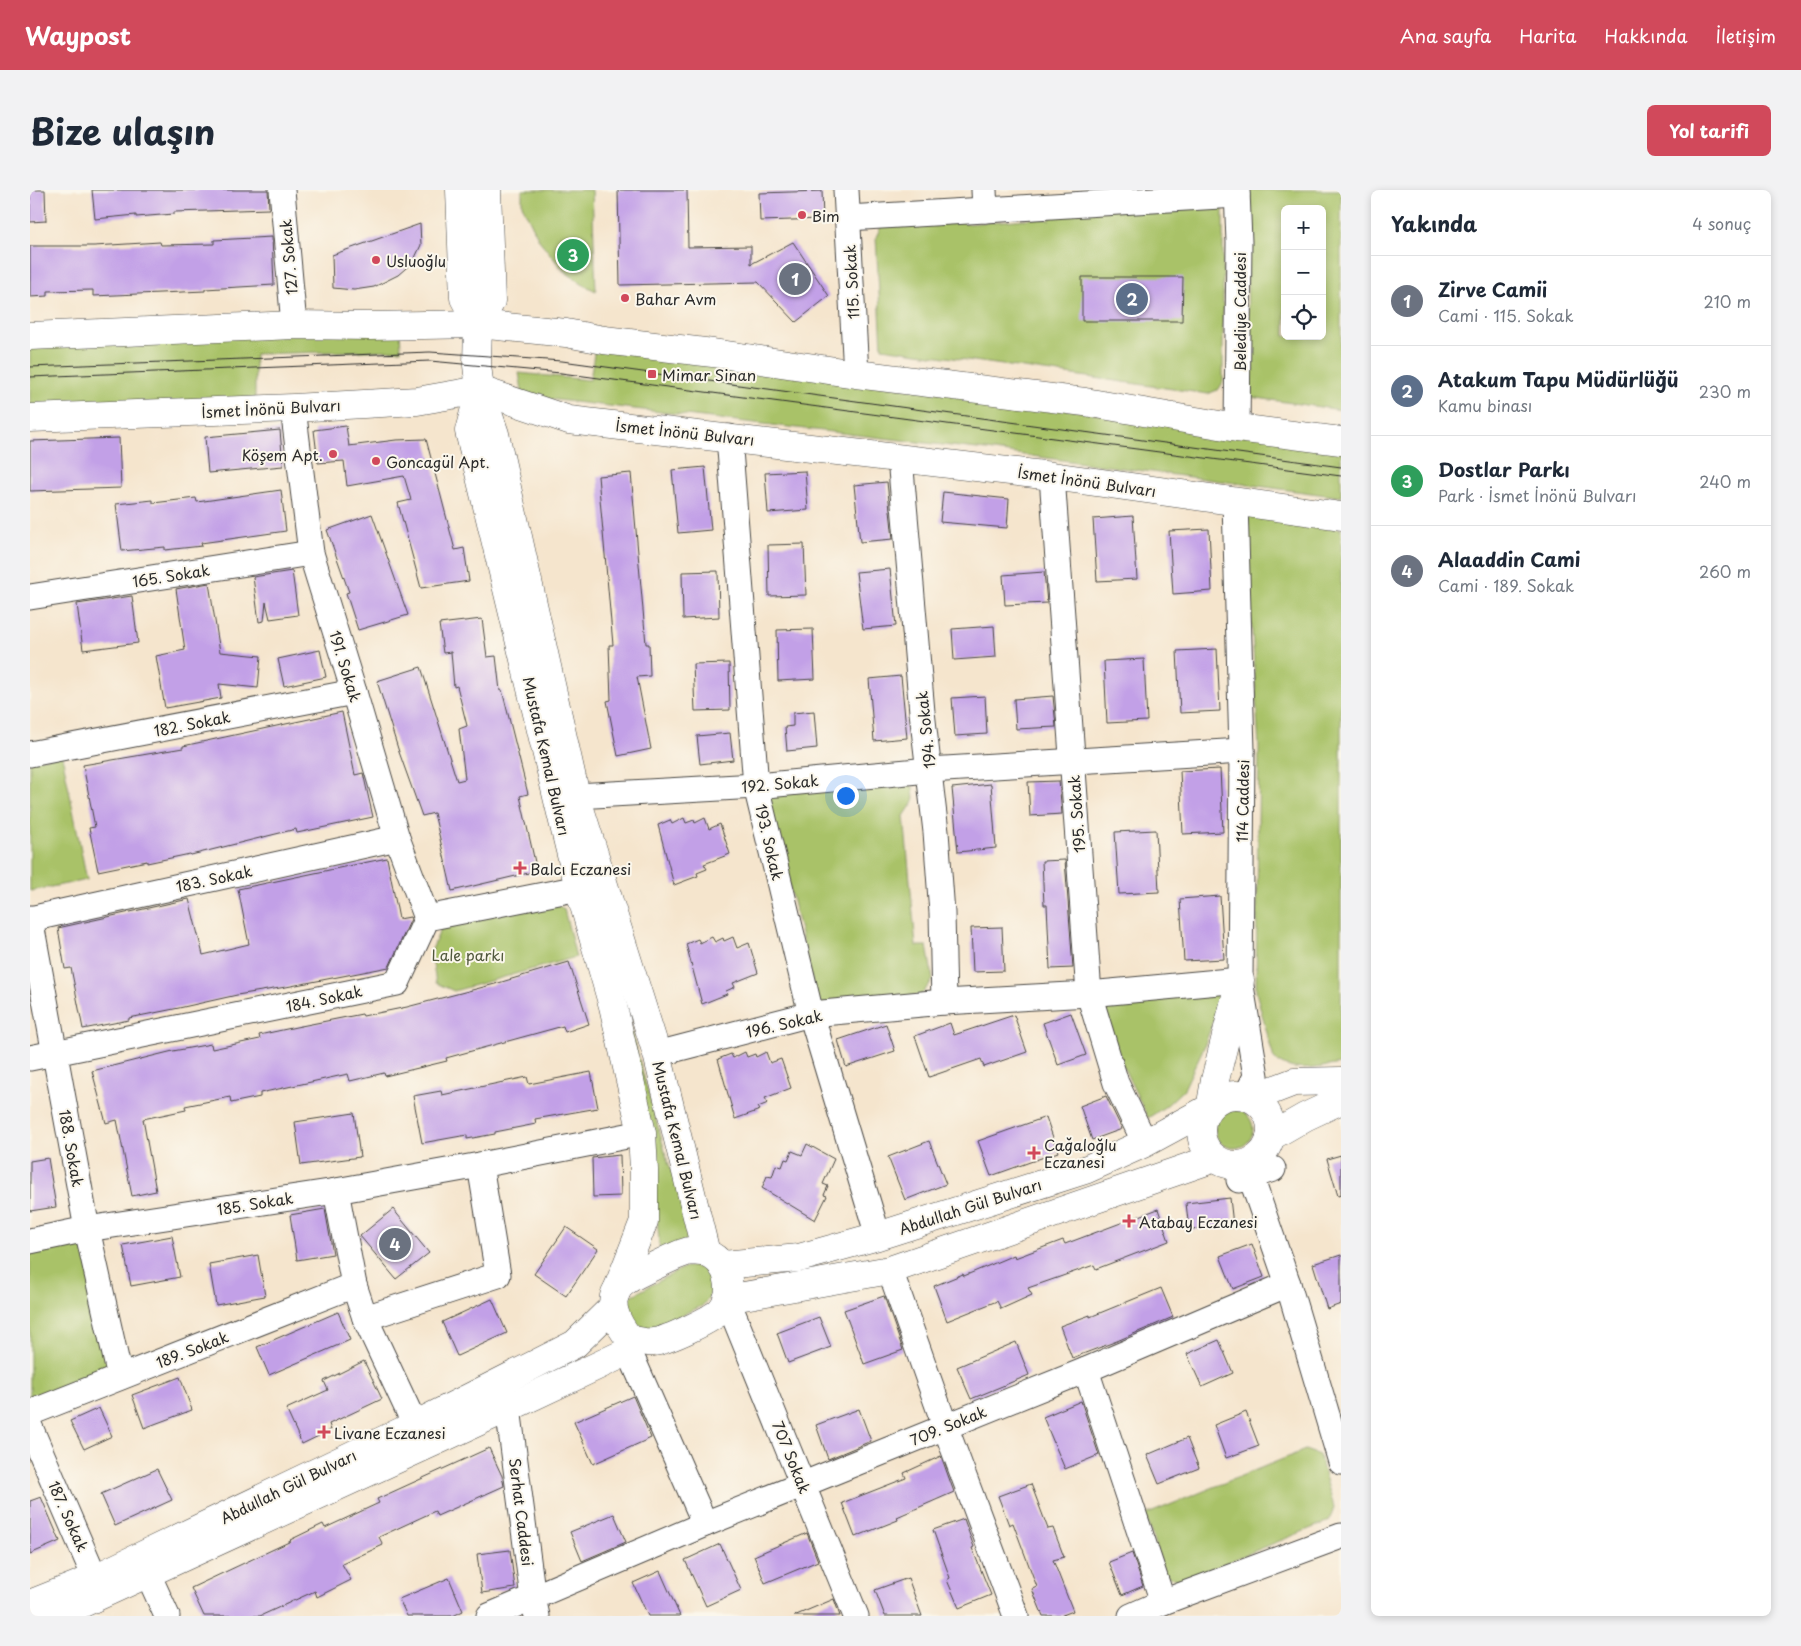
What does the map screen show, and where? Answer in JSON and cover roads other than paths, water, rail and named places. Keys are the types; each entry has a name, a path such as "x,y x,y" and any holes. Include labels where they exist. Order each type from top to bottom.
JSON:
{"main road":[{"name":"Mustafa Kemal Bulvarı","path":"460,190 464,298 478,324"},
{"name":"Mustafa Kemal Bulvarı","path":"487,190 491,301 478,324 477,364 480,390 495,434 576,796 657,1054 715,1259"},
{"path":"30,336 294,324 370,326 478,324 566,333 604,340 713,353 856,374 1085,402 1237,428 1341,441"},
{"name":"Mustafa Kemal Bulvarı","path":"480,390 469,431 579,888 613,1006 642,1132 644,1221 614,1301"},
{"name":"İsmet İnönü Bulvarı","path":"30,418 293,408 417,401 480,390 569,420 729,437 1052,476 1341,516"},
{"path":"1209,1107 1219,1099 1237,1094 1249,1097 1261,1105 1268,1114 1271,1126 1270,1137 1252,1172 1215,1158 1207,1151 1200,1131 1202,1120 1209,1107 1240,980"},
{"path":"1249,1097 1294,1082 1341,1081"},
{"path":"1270,1137 1305,1117 1341,1100"},
{"name":"Abdullah Gül Bulvarı","path":"715,1259 799,1258 878,1236 1085,1170 1145,1143 1209,1107"},
{"path":"727,1299 890,1270 1215,1158"},
{"path":"689,1252 715,1259 728,1279 727,1299 715,1317 663,1340 630,1345 616,1319 614,1301 620,1285 628,1279 679,1254 689,1252"},
{"name":"Abdullah Gül Bulvarı","path":"30,1604 95,1578 416,1425 575,1344 614,1301"},
{"name":"Abdullah Gül Bulvarı","path":"55,1616 508,1408 630,1345"}],"street":[{"name":"127. Sokak","path":"282,190 294,324"},
{"name":"115. Sokak","path":"846,190 856,374"},
{"name":"Belediye Caddesi","path":"847,218 984,200 1237,193 1240,242 1237,428"},
{"name":"191. Sokak","path":"293,408 312,553 397,838 427,918"},
{"name":"193. Sokak","path":"729,437 756,786 811,1014 878,1236"},
{"name":"194. Sokak","path":"900,458 942,913 944,1002"},
{"name":"195. Sokak","path":"1052,476 1089,994 1116,1083 1145,1143"},
{"name":"114 Caddesi","path":"1236,502 1242,751 1240,980 1256,1076 1249,1097"},
{"name":"165. Sokak","path":"30,597 312,553"},
{"name":"182. Sokak","path":"30,754 354,692"},
{"name":"192. Sokak","path":"576,796 756,786 929,770 1072,760 1242,751"},
{"name":"183. Sokak","path":"30,919 397,838"},
{"path":"427,918 579,888"},
{"name":"184. Sokak","path":"30,1058 398,983 427,918"},
{"name":"188. Sokak","path":"30,919 87,1229 120,1377"},
{"name":"196. Sokak","path":"657,1054 811,1014 944,1002 1089,994 1240,980"},
{"name":"185. Sokak","path":"30,1241 87,1229 336,1191 480,1165 642,1132"},
{"path":"365,1318 498,1275 480,1165"},
{"path":"1252,1172 1288,1284 1341,1462"},
{"path":"336,1191 354,1285 365,1318 416,1425"},
{"path":"890,1270 945,1426 1016,1616"},
{"name":"709. Sokak","path":"489,1616 535,1607 705,1524 1086,1370 1288,1284"},
{"name":"189. Sokak","path":"30,1413 354,1285"},
{"name":"707 Sokak","path":"727,1299 856,1616"},
{"path":"630,1345 705,1524"},
{"path":"1086,1370 1163,1602"},
{"name":"Serhat Caddesi","path":"508,1408 535,1607"},
{"name":"187. Sokak","path":"30,1427 95,1578"},
{"path":"1131,1616 1163,1602 1341,1536"},
{"path":"148,1574 167,1616"}],"tram line":[{"path":"30,367 430,352 562,361 1341,467"},
{"path":"30,377 430,361 561,373 1341,476"}],"place":[{"name":"Bim","path":"802,215"},
{"name":"Dostlar Parkı","path":"573,255"},
{"name":"Usluoğlu","path":"376,260"},
{"name":"Zirve Camii","path":"795,279"},
{"name":"Bahar Avm","path":"625,298"},
{"name":"Atakum Tapu Müdürlüğü","path":"1132,299"},
{"name":"Mimar Sinan","path":"652,374"},
{"name":"Köşem Apt.","path":"333,454"},
{"name":"Goncagül Apt.","path":"376,461"},
{"name":"Balcı Eczanesi","path":"520,868"},
{"name":"Cağaloğlu Eczanesi","path":"1034,1153"},
{"name":"Atabay Eczanesi","path":"1129,1221"},
{"name":"Alaaddin Cami","path":"395,1244"},
{"name":"Livane Eczanesi","path":"324,1432"}],"park label":[{"name":"Lale parkı","path":"468,954"}]}
